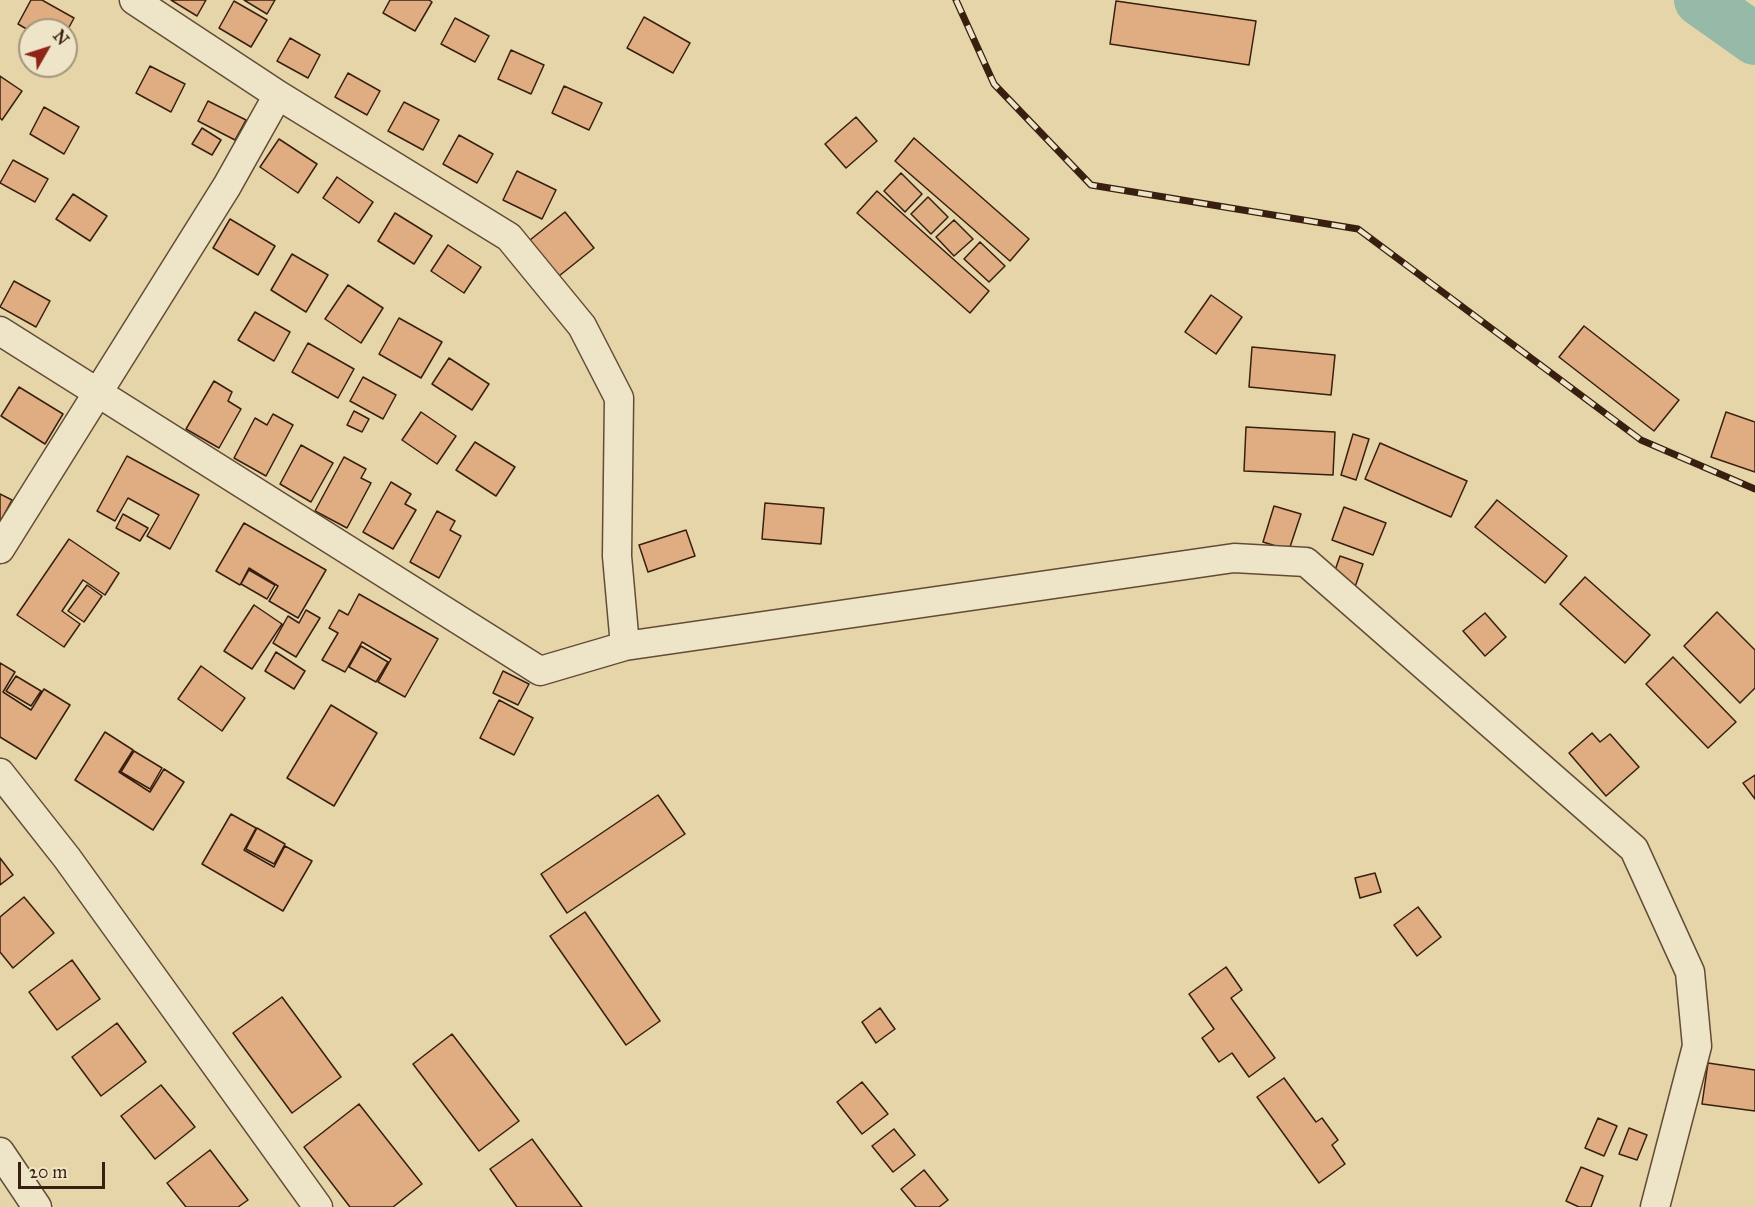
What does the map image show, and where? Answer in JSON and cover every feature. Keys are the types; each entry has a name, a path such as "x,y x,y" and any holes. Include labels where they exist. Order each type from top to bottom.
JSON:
{"street":[{"path":"134,0 278,95 508,237 582,326 619,398 617,556 625,646"},
{"path":"0,549 227,186 278,95"},
{"path":"0,331 540,670 625,646 1234,558 1305,562 1634,849 1690,972 1697,1046 1655,1207"},
{"path":"0,773 67,858 318,1207"},
{"path":"0,1152 37,1207"}],"building":[{"path":"31,0 42,0 74,18 21,18"},
{"path":"171,0 206,0 197,16"},
{"path":"244,0 275,0 267,14"},
{"path":"390,0 429,0 432,2 415,31 383,13"},
{"path":"234,1 267,20 251,47 219,28"},
{"path":"1116,1 1256,21 1249,65 1110,44"},
{"path":"644,17 690,43 673,73 627,48"},
{"path":"455,18 489,36 475,62 441,44"},
{"path":"290,38 320,55 308,78 277,61"},
{"path":"511,50 544,65 531,94 498,79"},
{"path":"150,66 185,84 171,112 136,93"},
{"path":"348,73 380,91 367,115 335,97"},
{"path":"0,76 22,91 2,120 0,118"},
{"path":"564,86 602,103 589,130 552,113"},
{"path":"208,101 246,120 235,140 198,121"},
{"path":"404,102 439,120 423,150 388,131"},
{"path":"44,107 79,127 64,154 30,134"},
{"path":"856,117 877,141 846,168 825,144"},
{"path":"202,128 221,140 212,155 192,144"},
{"path":"459,135 493,154 477,183 443,164"},
{"path":"914,138 1029,239 1010,261 895,161"},
{"path":"279,139 317,164 298,193 260,167"},
{"path":"13,160 48,179 35,202 0,183"},
{"path":"517,171 556,190 542,219 503,200"},
{"path":"901,173 922,194 905,212 884,191"},
{"path":"337,177 373,202 359,223 323,198"},
{"path":"877,191 989,291 970,313 857,213"},
{"path":"73,194 107,216 90,241 56,219"},
{"path":"928,197 948,217 931,234 911,214"},
{"path":"565,212 594,248 549,284 520,248"},
{"path":"395,213 432,236 414,264 378,241"},
{"path":"230,219 275,246 258,275 213,248"},
{"path":"954,220 973,239 954,256 936,237"},
{"path":"980,242 1005,266 989,282 964,259"},
{"path":"448,245 481,267 464,293 431,271"},
{"path":"292,254 328,275 306,312 271,290"},
{"path":"14,281 50,301 36,327 0,307"},
{"path":"348,285 383,308 361,343 325,319"},
{"path":"1211,295 1242,317 1216,354 1185,332"},
{"path":"255,312 290,332 274,361 238,340"},
{"path":"399,318 442,342 421,378 379,354"},
{"path":"1584,326 1679,400 1654,431 1559,357"},
{"path":"308,343 354,369 338,398 292,372"},
{"path":"1252,347 1335,355 1331,395 1249,387"},
{"path":"449,358 489,384 472,410 432,384"},
{"path":"363,377 396,395 383,419 350,401"},
{"path":"214,381 232,392 228,401 241,409 219,448 186,429"},
{"path":"19,387 63,414 45,444 1,416"},
{"path":"354,411 369,419 362,432 347,425"},
{"path":"421,412 456,436 437,464 402,440"},
{"path":"1726,412 1755,422 1755,472 1711,457"},
{"path":"273,414 293,425 266,476 234,458 255,418 267,425"},
{"path":"1246,427 1335,432 1333,475 1244,471"},
{"path":"1353,434 1369,439 1356,480 1341,475"},
{"path":"475,442 515,467 496,496 456,470"},
{"path":"1380,443 1467,481 1451,517 1365,479"},
{"path":"301,445 333,463 311,502 280,484"},
{"path":"127,456 199,495 170,549 147,536 159,515 128,498 115,521 97,511"},
{"path":"344,457 366,469 361,478 371,483 347,528 315,511"},
{"path":"391,482 411,494 405,504 416,510 393,549 363,532"},
{"path":"0,494 12,500 0,522"},
{"path":"1497,500 1567,556 1545,583 1475,527"},
{"path":"765,503 824,508 821,544 762,539"},
{"path":"1274,506 1301,514 1289,550 1263,542"},
{"path":"1344,507 1386,523 1373,555 1332,540"},
{"path":"437,511 455,521 450,530 461,536 439,578 410,562"},
{"path":"123,514 148,528 140,541 116,528"},
{"path":"244,523 326,570 298,618 269,601 278,586 249,568 240,585 216,571"},
{"path":"686,530 695,556 648,572 639,545"},
{"path":"69,539 119,573 105,595 83,580 62,611 80,624 64,647 17,615"},
{"path":"1340,556 1363,564 1355,587 1332,579"},
{"path":"249,570 275,585 267,599 241,584"},
{"path":"1585,577 1650,635 1625,663 1560,604"},
{"path":"87,585 102,596 84,622 68,611"},
{"path":"359,594 438,639 405,697 378,682 391,659 362,642 345,672 322,660 338,633 329,628 339,610 348,615"},
{"path":"254,605 282,624 252,669 224,651"},
{"path":"306,610 320,618 296,657 273,643 288,616 299,623"},
{"path":"1717,612 1755,650 1755,688 1740,703 1684,646"},
{"path":"1485,613 1506,637 1485,656 1463,631"},
{"path":"361,646 388,662 376,682 349,667"},
{"path":"276,652 305,671 294,689 265,671"},
{"path":"1673,657 1736,722 1708,748 1646,684"},
{"path":"0,663 15,672 3,692 31,710 44,689 70,705 36,759 0,737"},
{"path":"201,666 245,698 222,731 178,699"},
{"path":"503,671 529,684 518,705 493,693"},
{"path":"16,676 41,691 31,706 6,691"},
{"path":"499,700 533,718 514,755 480,738"},
{"path":"331,705 377,733 334,806 287,778"},
{"path":"105,732 133,750 119,772 150,792 164,769 184,782 153,830 75,780"},
{"path":"1592,733 1600,742 1610,734 1639,767 1606,796 1569,753"},
{"path":"134,751 162,768 150,789 121,772"},
{"path":"1755,775 1755,799 1743,783"},
{"path":"658,795 685,834 567,913 541,874"},
{"path":"231,814 256,828 244,850 274,867 285,846 312,861 283,911 202,864"},
{"path":"257,828 285,844 274,864 246,849"},
{"path":"0,858 13,875 0,885"},
{"path":"1375,873 1381,892 1360,898 1355,878"},
{"path":"24,897 54,933 13,968 0,952 0,917"},
{"path":"1418,907 1441,937 1417,956 1394,925"},
{"path":"585,912 660,1021 626,1045 550,936"},
{"path":"72,960 100,999 57,1030 29,992"},
{"path":"1226,967 1242,990 1231,998 1275,1058 1249,1077 1232,1053 1219,1062 1202,1038 1214,1029 1189,994"},
{"path":"282,997 341,1077 292,1113 233,1033"},
{"path":"880,1008 895,1029 876,1043 862,1022"},
{"path":"117,1023 146,1062 101,1096 72,1057"},
{"path":"452,1034 519,1121 479,1151 413,1064"},
{"path":"1708,1063 1755,1070 1755,1111 1702,1104"},
{"path":"1284,1078 1316,1122 1322,1118 1338,1140 1332,1145 1345,1164 1319,1183 1257,1097"},
{"path":"862,1082 888,1114 862,1134 837,1102"},
{"path":"161,1085 195,1127 155,1159 121,1116"},
{"path":"359,1104 422,1184 393,1207 350,1207 304,1147"},
{"path":"1598,1118 1617,1126 1604,1156 1585,1148"},
{"path":"1629,1128 1647,1135 1637,1160 1619,1154"},
{"path":"894,1129 915,1155 893,1172 872,1146"},
{"path":"532,1139 582,1207 517,1207 490,1169"},
{"path":"210,1150 248,1200 238,1207 186,1207 167,1183"},
{"path":"1581,1167 1603,1176 1591,1207 1579,1207 1566,1201"},
{"path":"924,1170 948,1200 939,1207 916,1207 901,1189"}],"waterway":[{"path":"1700,0 1755,39"}],"railway":[{"path":"956,0 994,84 1091,185 1358,229 1641,440 1755,489"}]}
